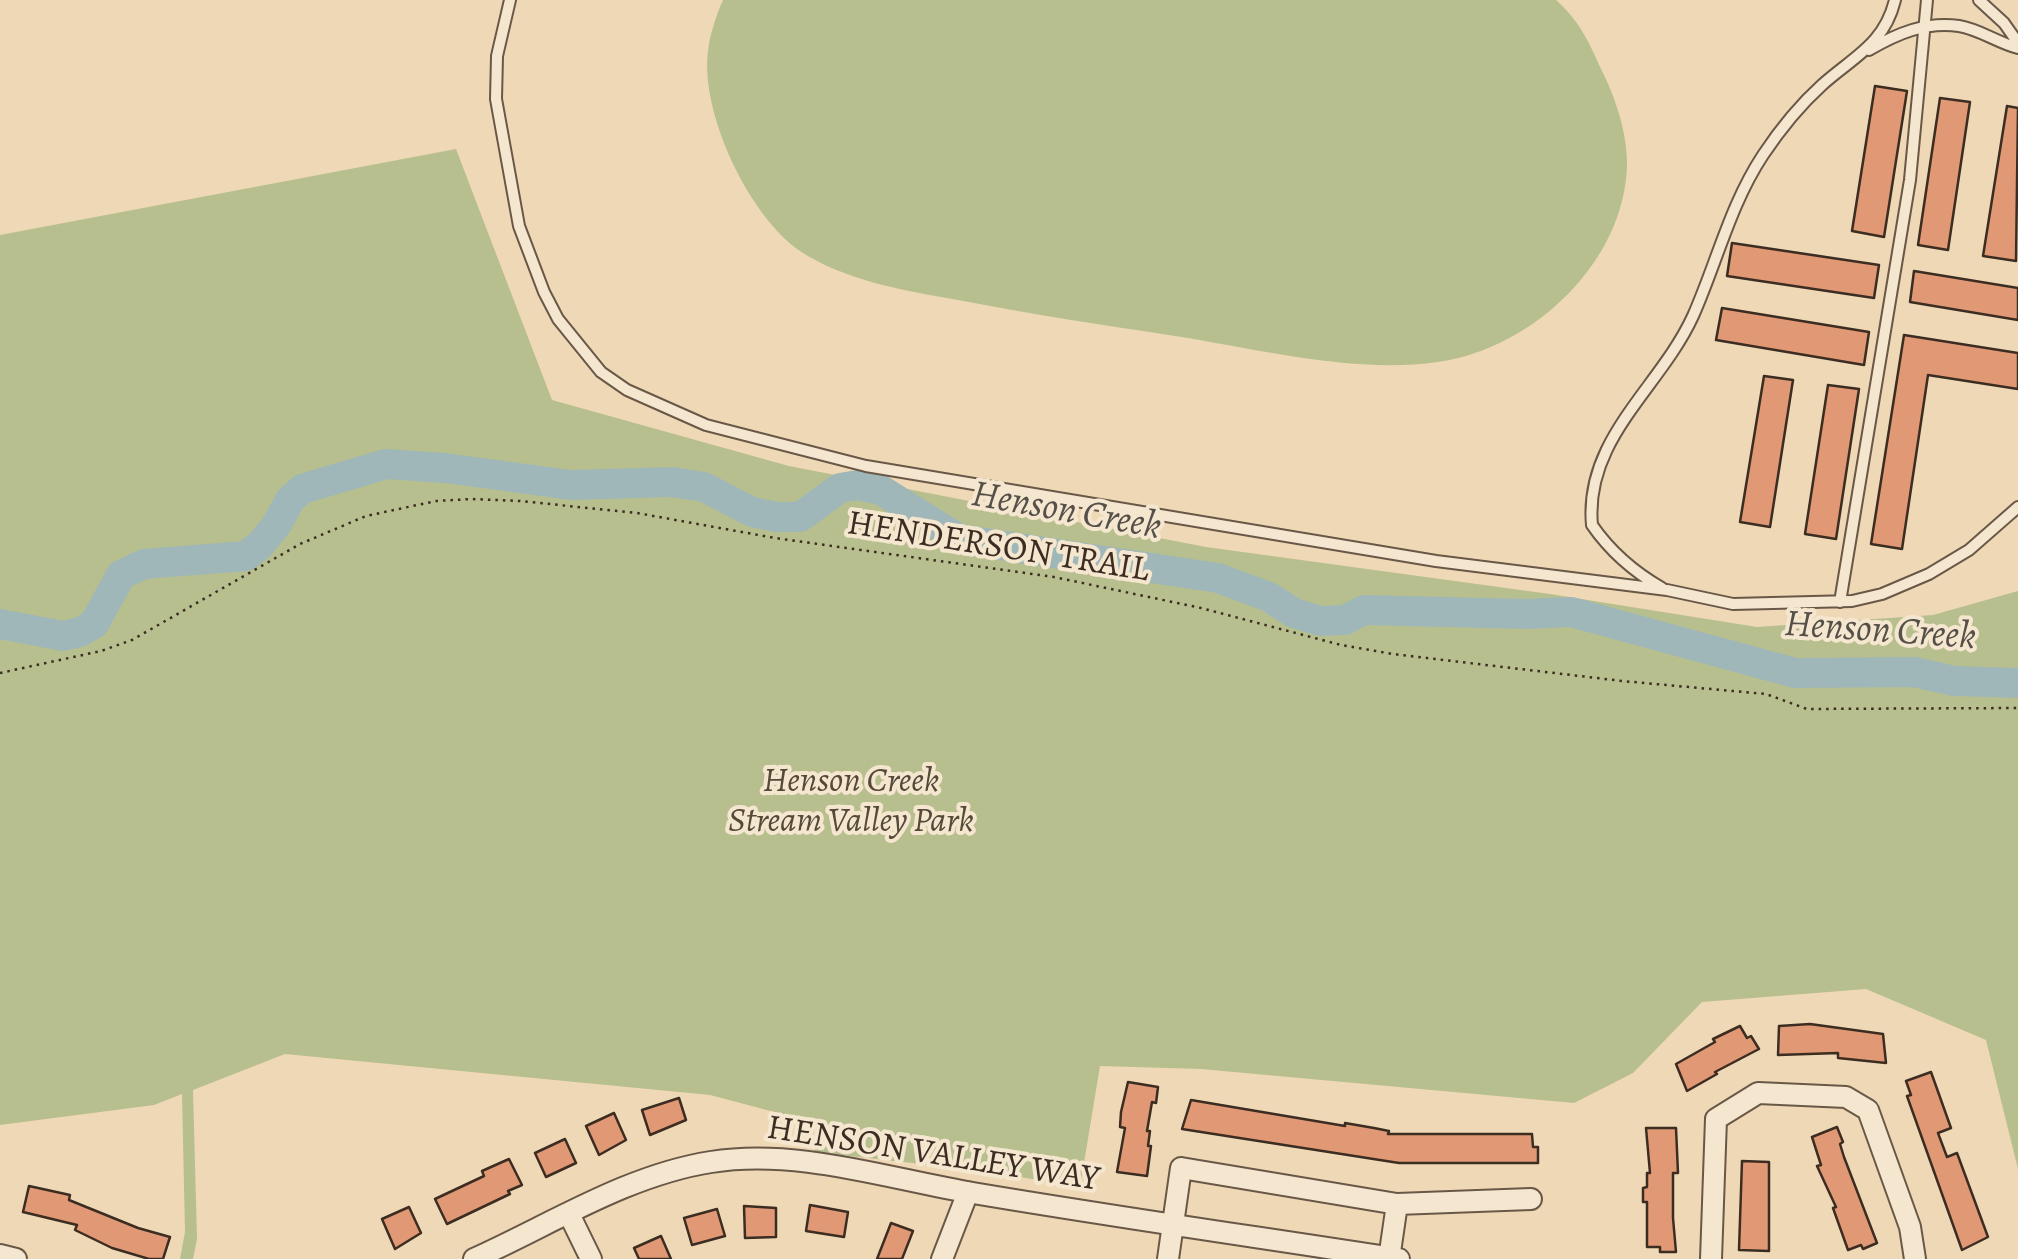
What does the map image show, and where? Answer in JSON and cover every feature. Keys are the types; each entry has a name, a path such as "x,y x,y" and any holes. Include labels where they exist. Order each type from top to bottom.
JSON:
{"street":[{"path":"1711,1259 1716,1120 1758,1093 1846,1097 1868,1110 1910,1226 1914,1259"},
{"name":"HENSON VALLEY WAY","path":"474,1259 650,1178 724,1160 795,1162 1173,1226 1393,1258"},
{"path":"1168,1259 1181,1168 1397,1204 1531,1199"},
{"path":"942,1259 968,1192"},
{"path":"1393,1258 1397,1204"},
{"path":"569,1214 590,1259"},
{"path":"0,1255 16,1259"}],"lane":[{"path":"510,0 497,56 496,99 520,226 544,292 558,319 601,372 627,390 706,424 866,466 1436,562 1667,590 1733,604 1840,602 1882,594 1930,574 1969,550 2018,507"},
{"path":"1867,52 1892,14 1895,0"},
{"path":"1840,602 1910,180 1928,0"},
{"path":"1979,0 2004,23 2018,46"},
{"path":"1667,590 1642,577 1604,542 1592,525 1593,488 1617,426 1664,367 1692,317 1720,238 1764,154 1819,88 1890,38 1927,26 1960,26 2018,46"}],"path":[{"name":"HENDERSON TRAIL","path":"0,673 101,651 132,640 332,529 402,507 472,499 637,513 774,538 1054,577 1393,654 1622,682 1766,694 1807,709 2018,708"}],"green space":[{"path":"723,0 1556,0 1583,32 1615,102 1627,163 1622,199 1610,234 1592,266 1567,295 1507,339 1473,354 1438,362 1373,365 1306,358 897,288 836,270 800,251 781,235 746,189 720,132 708,76 710,38"},
{"name":"Henson Creek Stream Valley Park","path":"456,149 552,400 789,466 1206,547 1757,627 1933,615 2018,591 2018,1169 1986,1040 1866,989 1702,1002 1633,1073 1574,1103 1201,1069 1100,1066 1080,1187 984,1171 814,1152 820,1124 710,1095 285,1054 193,1090 197,1239 193,1259 180,1259 185,1232 182,1094 154,1105 0,1125 0,235"}],"building":[{"path":"1875,86 1907,91 1884,237 1852,231"},
{"path":"1940,98 1970,102 1948,250 1918,245"},
{"path":"2007,106 2018,108 2016,261 1983,256"},
{"path":"1732,243 1879,265 1874,298 1727,276"},
{"path":"1914,271 2018,288 2018,320 1910,302"},
{"path":"1722,308 1869,332 1864,365 1716,340"},
{"path":"1904,335 2018,353 2018,389 1928,375 1902,549 1871,544"},
{"path":"1764,376 1793,380 1770,527 1740,522"},
{"path":"1828,385 1859,389 1836,539 1805,534"},
{"path":"1810,1024 1883,1034 1886,1063 1838,1058 1838,1053 1778,1055 1779,1026"},
{"path":"1740,1026 1759,1049 1687,1091 1676,1064"},
{"path":"1931,1072 1951,1128 1938,1133 1947,1157 1957,1153 1988,1237 1962,1250 1907,1096 1911,1095 1906,1081"},
{"path":"1128,1082 1158,1087 1147,1131 1151,1146 1147,1176 1117,1172 1125,1128 1120,1127 1121,1112"},
{"path":"679,1098 686,1120 650,1135 642,1110"},
{"path":"1191,1100 1374,1128 1389,1131 1388,1134 1532,1134 1533,1147 1538,1147 1538,1163 1399,1163 1182,1129"},
{"path":"614,1113 626,1140 599,1155 586,1126"},
{"path":"1837,1127 1844,1157 1877,1243 1863,1249 1861,1245 1848,1250 1833,1208 1836,1207 1817,1166 1821,1165 1812,1137"},
{"path":"1646,1128 1676,1128 1676,1252 1647,1247 1647,1202 1643,1202 1643,1188 1647,1187 1650,1173"},
{"path":"565,1139 576,1163 546,1177 535,1153"},
{"path":"509,1159 522,1185 447,1224 435,1199 484,1176 482,1171"},
{"path":"1742,1161 1769,1162 1769,1251 1739,1250"},
{"path":"29,1186 70,1195 69,1200 170,1237 163,1259 112,1248 75,1230 77,1225 23,1212"},
{"path":"810,1205 848,1212 844,1237 806,1231"},
{"path":"744,1206 776,1208 776,1237 745,1238"},
{"path":"409,1207 421,1233 395,1249 382,1219"},
{"path":"717,1209 725,1236 692,1245 684,1218"},
{"path":"891,1223 913,1231 902,1259 877,1259"},
{"path":"661,1236 671,1259 639,1259 634,1248"}],"waterway":[{"name":"Henson Creek","path":"0,624 63,636 80,632 94,624 121,575 144,564 246,556 261,544 290,500 302,489 386,464 571,485 672,482 704,487 752,512 777,517 800,517 840,488 858,485 881,490 959,539 1218,578 1320,621 1345,620 1364,610 1571,612 1795,673 1914,672 1954,681 2018,683"}]}
